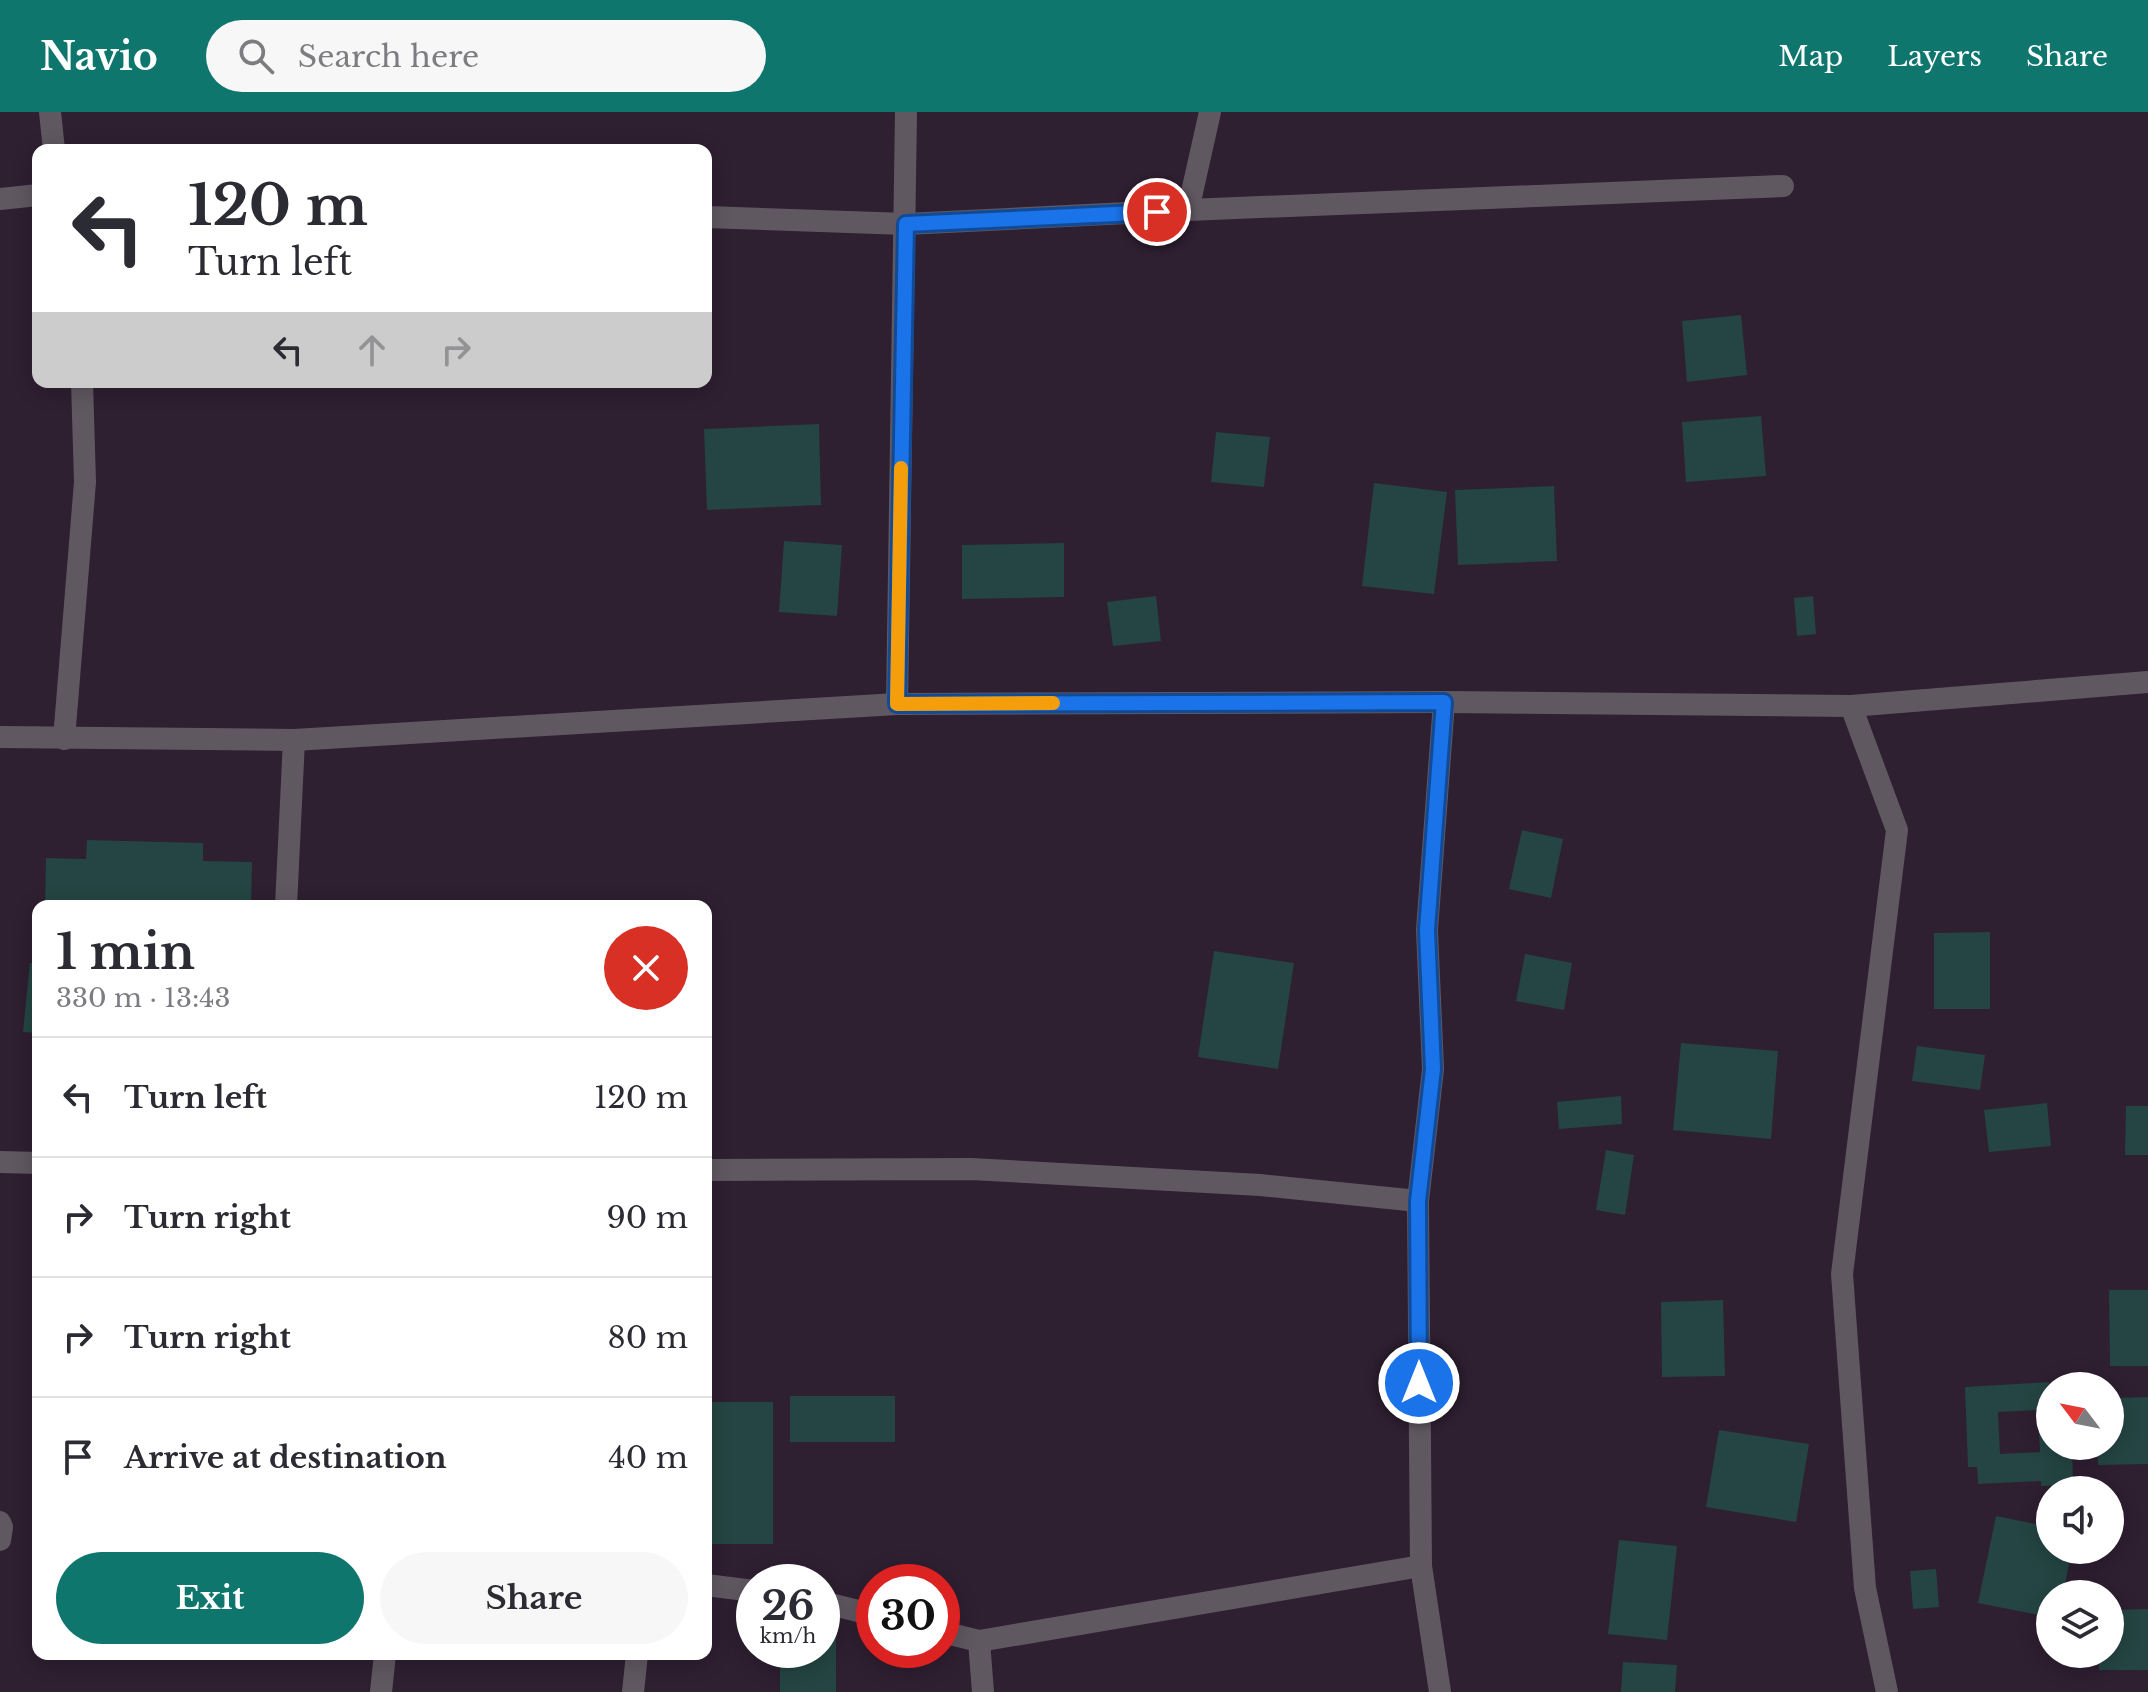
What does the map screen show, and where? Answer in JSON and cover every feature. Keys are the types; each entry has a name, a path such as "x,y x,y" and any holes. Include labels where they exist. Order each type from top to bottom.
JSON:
{"street":[{"path":"50,112 53,144"},
{"path":"897,704 906,112"},
{"path":"1188,210 1210,112"},
{"path":"712,217 906,224 1783,186"},
{"path":"0,199 32,196"},
{"path":"64,739 85,482 82,388"},
{"path":"0,737 294,740 897,704 1444,702 1851,706 2148,682"},
{"path":"1440,1692 1421,1566 1418,1201 1433,1069 1427,930 1444,702"},
{"path":"1851,706 1897,830 1842,1274 1865,1588 1887,1692"},
{"path":"286,900 294,740"},
{"path":"0,1162 32,1163"},
{"path":"712,1170 971,1169 1260,1185 1418,1201"},
{"path":"0,1522 0,1540"},
{"path":"960,1636 979,1641 1421,1566"},
{"path":"712,1586 736,1589"},
{"path":"979,1641 983,1692"},
{"path":"381,1692 384,1660"},
{"path":"633,1692 636,1660"}],"building":[{"path":"1741,315 1747,375 1687,382 1682,321"},
{"path":"1761,416 1766,476 1686,482 1682,422"},
{"path":"819,424 821,505 707,510 704,429"},
{"path":"1216,432 1270,437 1264,487 1211,482"},
{"path":"1374,483 1447,492 1434,594 1362,586"},
{"path":"1554,486 1557,561 1458,565 1455,490"},
{"path":"784,541 842,545 837,616 779,612"},
{"path":"1064,543 1064,597 962,599 962,545"},
{"path":"1156,596 1161,641 1113,646 1107,602"},
{"path":"1813,596 1816,634 1797,636 1794,598"},
{"path":"1522,830 1563,839 1551,898 1509,889"},
{"path":"87,840 203,843 203,861 252,862 251,900 45,900 46,858 86,859"},
{"path":"1990,932 1990,1009 1934,1009 1934,933"},
{"path":"1214,951 1294,963 1278,1069 1198,1057"},
{"path":"1525,954 1572,963 1564,1010 1516,1001"},
{"path":"30,963 32,1033 23,1032"},
{"path":"1681,1043 1778,1051 1771,1139 1673,1130"},
{"path":"1917,1046 1985,1055 1980,1090 1912,1081"},
{"path":"1621,1096 1622,1124 1559,1129 1557,1102"},
{"path":"2047,1103 2051,1146 1989,1152 1984,1110"},
{"path":"2126,1106 2148,1106 2148,1155 2125,1155"},
{"path":"1606,1150 1634,1155 1625,1215 1596,1210"},
{"path":"2109,1290 2148,1290 2148,1366 2110,1366"},
{"path":"1723,1300 1725,1376 1662,1377 1661,1302"},
{"path":"2036,1383 2036,1410 1998,1412 2000,1454 2036,1452 2036,1460 2072,1460 2073,1476 2036,1476 2036,1481 1978,1484 1977,1467 1968,1467 1965,1387"},
{"path":"790,1396 895,1396 895,1442 790,1442"},
{"path":"2148,1397 2148,1464 2098,1465 2098,1460 2124,1460 2124,1398"},
{"path":"712,1402 773,1402 773,1544 712,1544"},
{"path":"1719,1430 1809,1444 1796,1522 1706,1507"},
{"path":"1996,1516 2036,1524 2036,1564 2069,1564 2066,1580 2036,1580 2036,1614 1978,1603"},
{"path":"1619,1540 1677,1546 1667,1640 1608,1634"},
{"path":"1936,1569 1939,1607 1913,1609 1910,1571"},
{"path":"2148,1609 2148,1670 2099,1670 2124,1668 2124,1610"},
{"path":"1623,1662 1677,1665 1675,1692 1621,1692"},
{"path":"780,1668 836,1668 836,1692 780,1692"}],"slow traffic":[{"path":"901,468 897,704 1053,703"}],"route":[{"path":"1157,212 906,224 897,704 1444,702 1427,930 1433,1069 1418,1201 1419,1383"}]}
